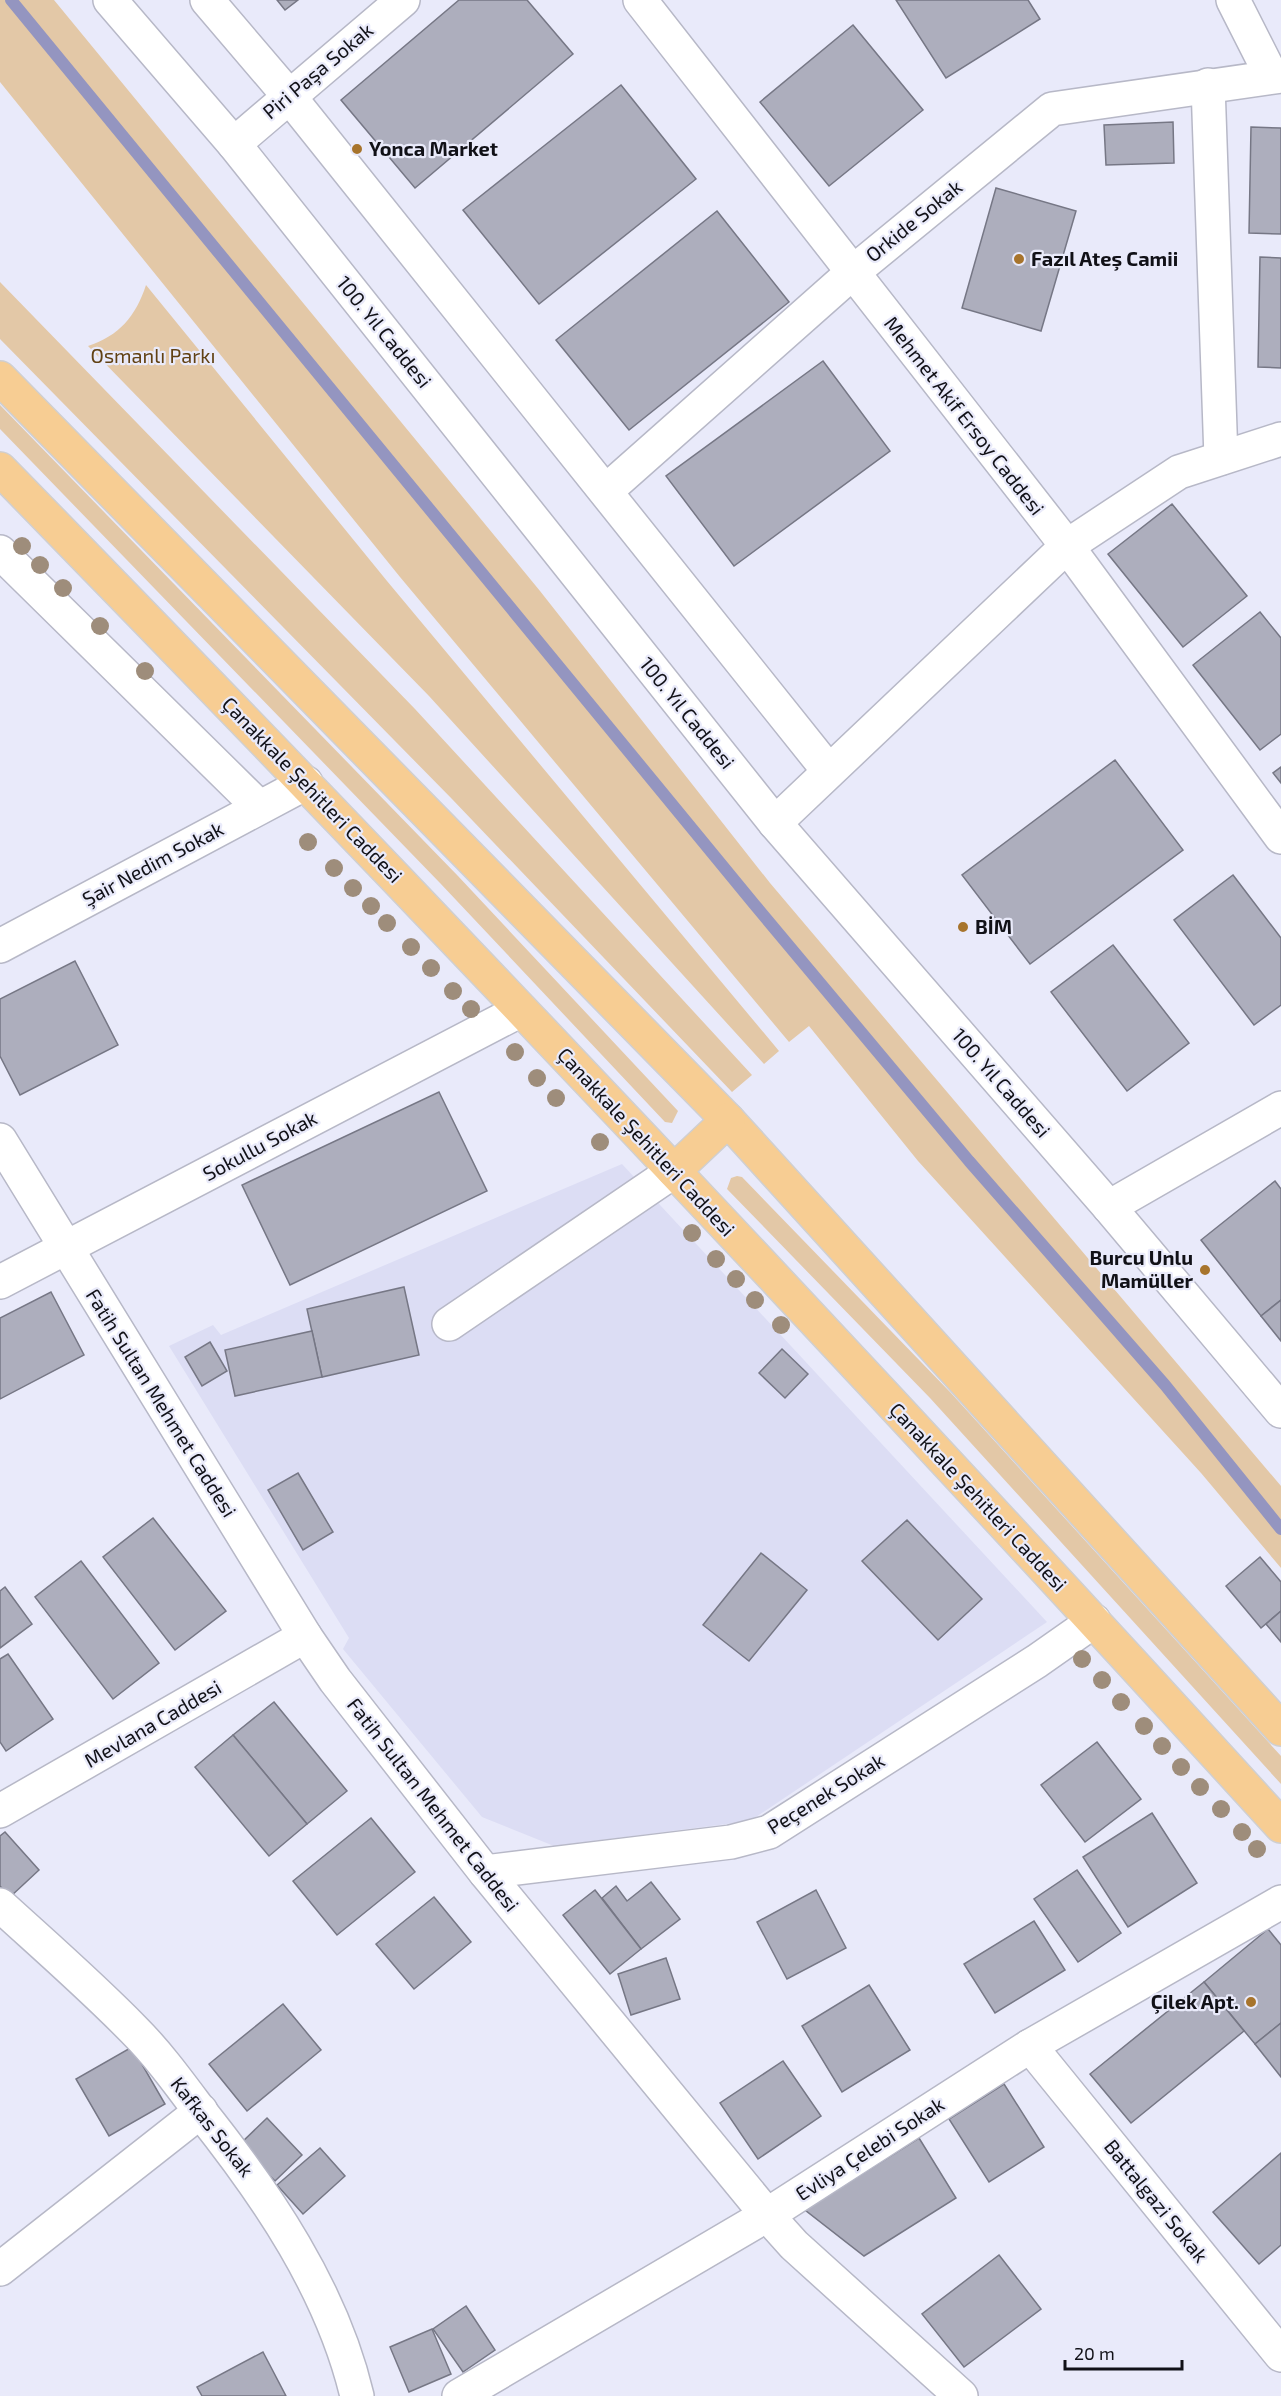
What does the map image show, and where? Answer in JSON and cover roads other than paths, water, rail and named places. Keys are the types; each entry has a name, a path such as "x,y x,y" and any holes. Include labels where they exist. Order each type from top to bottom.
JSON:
{"main road":[{"path":"0,378 728,1120 1281,1729"},
{"name":"Çanakkale Şehitleri Caddesi","path":"0,469 306,783 674,1171 1094,1621 1281,1826"},
{"path":"674,1171 728,1120"}],"street":[{"name":"100. Yıl Caddesi","path":"110,0 234,144 775,823 1109,1207 1281,1411"},
{"path":"207,0 288,95 828,770"},
{"name":"Piri Paşa Sokak","path":"234,144 288,95 403,0"},
{"name":"Mehmet Akif Ersoy Caddesi","path":"640,0 1067,546 1281,837"},
{"path":"1233,0 1276,76"},
{"name":"Orkide Sokak","path":"606,491 852,273 1052,109 1276,76"},
{"path":"1208,85 1221,458"},
{"path":"775,823 828,770 1067,546 1179,472 1281,439"},
{"path":"0,552 259,807"},
{"name":"Şair Nedim Sokak","path":"0,946 306,783"},
{"name":"Sokullu Sokak","path":"0,1282 521,1010"},
{"path":"1109,1207 1281,1108"},
{"name":"Fatih Sultan Mehmet Caddesi","path":"0,1140 305,1636 335,1680 486,1872 766,2215 794,2245 961,2396"},
{"path":"449,1324 674,1171"},
{"name":"Peçenek Sokak","path":"486,1872 731,1842 769,1832 1037,1661 1094,1621"},
{"name":"Mevlana Caddesi","path":"0,1811 305,1636"},
{"name":"Evliya Çelebi Sokak","path":"459,2396 766,2215 1030,2046 1281,1902"},
{"name":"Kafkas Sokak","path":"0,1905 135,2031 201,2111 269,2203 339,2332 357,2396"},
{"name":"Battalgazi Sokak","path":"1030,2046 1281,2355"},
{"path":"0,2269 201,2111"}],"waterway":[{"path":"11,0 754,904 969,1161 1165,1385 1281,1529"}],"place":[{"name":"Yonca Market","path":"357,149"},
{"name":"Fazıl Ateş Camii","path":"1019,259"},
{"name":"BİM","path":"963,927"},
{"name":"Burcu Unlu Mamüller","path":"1205,1270"},
{"name":"Çilek Apt.","path":"1251,2002"}],"park label":[{"name":"Osmanlı Parkı","path":"153,356"}]}
